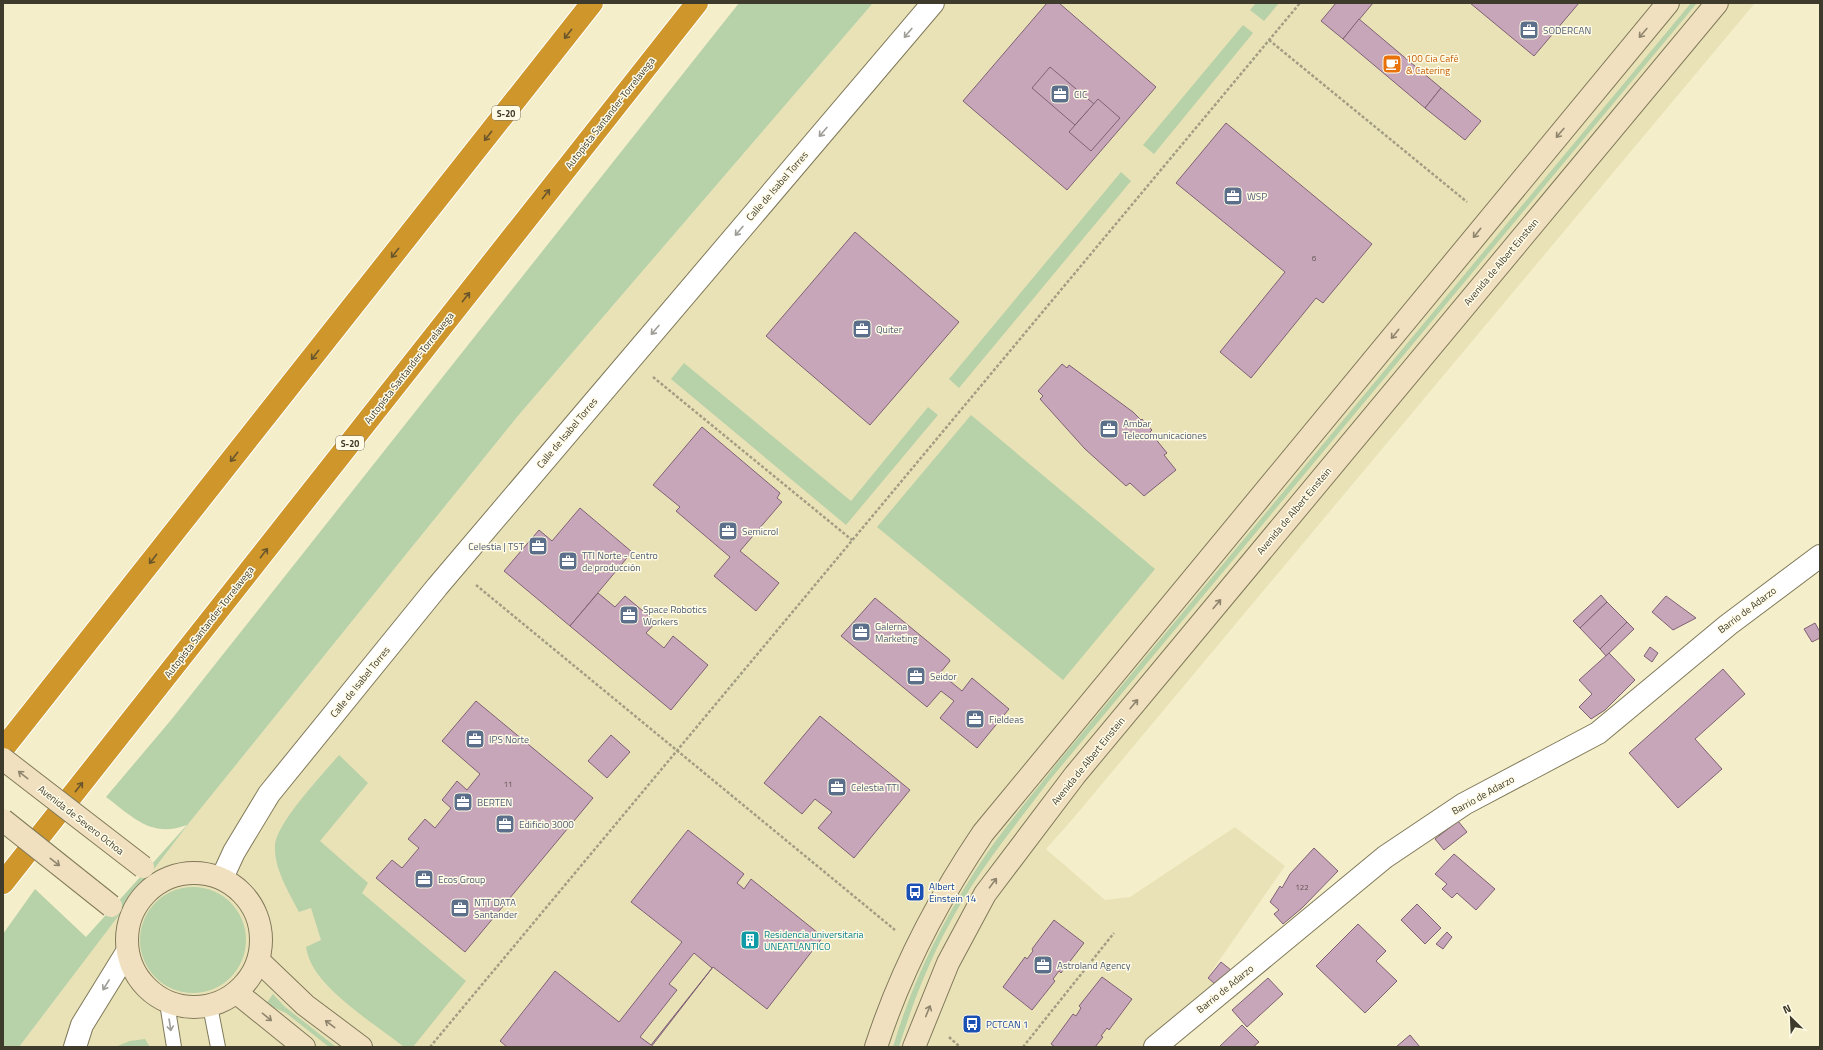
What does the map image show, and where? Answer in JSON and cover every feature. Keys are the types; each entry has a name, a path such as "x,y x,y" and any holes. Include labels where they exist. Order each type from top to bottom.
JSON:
{"highway":[{"name":"S-20","path":"3,749 592,3"},
{"name":"Autopista Santander-Torrelavega","path":"3,883 697,3"}],"main road":[{"path":"876,1047 886,1017 917,945 965,860 983,833 1668,3"},
{"name":"Avenida de Albert Einstein","path":"914,1047 948,963 985,894 1075,775 1717,3"},
{"name":"Avenida de Severo Ochoa","path":"3,759 160,881"},
{"path":"3,820 120,912 126,933 127,952 134,972 149,990 167,1003 186,1008 210,1006 237,993 259,961 262,941 260,922 252,904 239,889 222,878 191,872 160,881 120,912"},
{"path":"259,961 305,1005 361,1047"},
{"path":"237,993 304,1047"}],"street":[{"name":"Calle de Isabel Torres","path":"222,878 247,829 274,788 437,587 933,3"},
{"name":"Barrio de Adarzo","path":"1155,1047 1385,857 1464,804 1598,733 1728,624 1820,556"},
{"path":"76,1047 82,1025 127,952"}],"lane":[{"path":"167,1003 174,1047"},
{"path":"210,1006 218,1047"}],"path":[{"path":"430,1047 1300,3"},
{"path":"1269,40 1489,219"},
{"path":"647,373 852,540"},
{"path":"473,582 896,930"},
{"path":"1023,1047 1114,934"}],"shaded area":[{"path":"873,3 1755,3 1046,849 1105,900 1130,897 1235,827 1285,866 1207,978 1214,984 1156,1047 19,1047 189,823 517,417"}],"green space":[{"path":"739,3 873,3 517,417 189,823 19,1047 3,1047 3,934 35,889 86,937 187,825 163,829 144,824 134,819 106,797 171,720"},
{"path":"1256,3 1279,3 1264,21 1250,10"},
{"path":"1691,3 1697,3 1048,782 1008,834 959,906 929,965 913,1005 899,1047 893,1047 908,1001 938,935 975,871 1004,829 1058,762"},
{"path":"1243,25 1253,33 1154,154 1143,145"},
{"path":"1121,172 1131,181 959,388 949,379"},
{"path":"684,363 851,501 928,407 938,415 846,525 671,379"},
{"path":"971,415 1155,569 1063,680 877,527"},
{"path":"339,755 368,783 320,841 368,883 362,893 466,981 413,1047 404,1047 367,1020 341,999 320,977 311,963 306,947 321,940 311,908 299,912 283,880 277,863 275,846 277,837 283,825 301,799"},
{"path":"193,887 213,891 230,903 242,920 246,940 242,960 230,977 213,989 193,993 173,989 156,977 144,960 140,940 144,920 156,903 173,891"},
{"path":"273,994 284,1006 336,1047 329,1047 286,1013 266,1004"},
{"path":"145,1039 150,1047 115,1047 130,1041"}],"building":[{"name":"CIC","path":"1047,3 1059,3 1156,87 1067,190 963,101"},
{"path":"1336,3 1373,3 1343,39 1321,21"},
{"name":"SODERCAN","path":"1470,3 1579,3 1534,56"},
{"name":"100 Cia Café & Catering","path":"1359,19 1441,88 1425,108 1343,39"},
{"path":"1050,67 1094,104 1075,125 1032,88"},
{"path":"1441,88 1481,121 1465,140 1425,108"},
{"path":"1098,99 1120,118 1091,151 1069,132"},
{"path":"1226,123 1372,244 1323,303 1316,298 1251,378 1220,352 1285,272 1176,183"},
{"name":"Quiter","path":"855,232 959,322 870,425 766,336"},
{"name":"Ambar Telecomunicaciones","path":"1062,364 1067,368 1069,365 1133,412 1141,420 1142,419 1152,430 1150,432 1167,453 1164,455 1176,470 1144,496 1130,483 1126,486 1085,449 1040,399 1043,396 1038,391"},
{"name":"Semicrol","path":"702,427 780,493 777,498 782,502 740,551 779,583 756,611 714,576 730,557 676,511 680,507 653,485"},
{"name":"TTI Norte - Centro de producción","path":"580,508 632,552 570,626 504,571 539,530 552,541"},
{"path":"598,593 615,607 625,596 656,622 646,633 664,648 673,636 708,665 671,710 570,626"},
{"path":"1601,595 1607,602 1580,628 1573,621"},
{"path":"1666,596 1696,618 1673,630 1652,612"},
{"name":"Seidor","path":"875,598 949,659 950,661 940,673 962,691 972,678 1009,709 977,748 940,718 954,701 941,691 927,707 841,636"},
{"path":"1607,602 1627,622 1600,649 1580,628"},
{"path":"1627,622 1634,629 1606,656 1600,649"},
{"path":"1815,623 1820,632 1820,638 1812,642 1804,629"},
{"path":"1650,647 1658,653 1652,662 1644,656"},
{"path":"1609,653 1635,680 1605,710 1591,719 1579,707 1592,694 1579,680"},
{"path":"1723,669 1745,694 1695,739 1722,769 1678,808 1629,753"},
{"name":"Edificio 3000","path":"476,701 593,798 465,952 376,878 392,860 402,868 419,848 408,839 425,819 435,828 451,808 442,800 457,781 467,790 480,774 442,741"},
{"name":"Celestia TTI","path":"820,716 910,790 854,858 818,828 832,812 815,799 802,814 764,783"},
{"path":"611,735 630,752 607,778 588,761"},
{"path":"1458,821 1467,832 1444,850 1435,839"},
{"name":"Residencia universitaria UNEATLANTICO","path":"688,830 744,874 737,883 744,889 751,879 823,937 767,1009 713,967 651,1047 507,1047 500,1041 555,971 619,1022 682,942 631,902","holes":["694,953 712,968 651,1045 640,1037 677,990 669,984"]},
{"path":"1314,848 1338,871 1302,908 1283,924 1274,914 1279,910 1270,902 1280,886 1282,888 1290,874"},
{"path":"1454,854 1495,889 1476,910 1457,893 1452,898 1442,889 1447,884 1435,874"},
{"path":"1417,904 1441,928 1425,944 1401,920"},
{"name":"Astroland Agency","path":"1054,920 1084,943 1061,973 1059,971 1053,979 1055,981 1032,1010 1003,987 1025,957 1027,959 1033,951 1032,949"},
{"path":"1358,924 1386,951 1376,961 1397,981 1365,1013 1316,966"},
{"path":"1447,932 1452,937 1443,949 1436,944"},
{"path":"1221,962 1231,970 1215,984 1208,978"},
{"name":"Astroland Agency","path":"1102,977 1132,999 1109,1030 1107,1028 1101,1036 1103,1037 1095,1047 1055,1047 1051,1044 1073,1014 1076,1016 1081,1008 1079,1006"},
{"path":"1268,978 1283,994 1247,1027 1232,1010"},
{"path":"1242,1025 1259,1042 1253,1047 1219,1047"},
{"path":"1410,1035 1420,1047 1396,1047"}],"place":[{"name":"SODERCAN","path":"1529,30"},
{"name":"100 Cia Café & Catering","path":"1392,64"},
{"name":"CIC","path":"1060,94"},
{"name":"WSP","path":"1233,196"},
{"name":"Quiter","path":"862,329"},
{"name":"Ambar Telecomunicaciones","path":"1109,429"},
{"name":"Semicrol","path":"728,531"},
{"name":"Celestia | TST","path":"538,546"},
{"name":"TTI Norte - Centro de producción","path":"568,561"},
{"name":"Space Robotics Workers","path":"629,615"},
{"name":"Galerna Marketing","path":"861,632"},
{"name":"Seidor","path":"916,676"},
{"name":"Fieldeas","path":"975,719"},
{"name":"IPS Norte","path":"475,739"},
{"name":"Celestia TTI","path":"837,787"},
{"name":"BERTEN","path":"463,802"},
{"name":"Edificio 3000","path":"505,824"},
{"name":"Ecos Group","path":"424,879"},
{"name":"Albert Einstein 14","path":"915,892"},
{"name":"NTT DATA Santander","path":"460,908"},
{"name":"Residencia universitaria UNEATLANTICO","path":"750,940"},
{"name":"Astroland Agency","path":"1043,965"},
{"name":"PCTCAN 1","path":"972,1024"}]}
